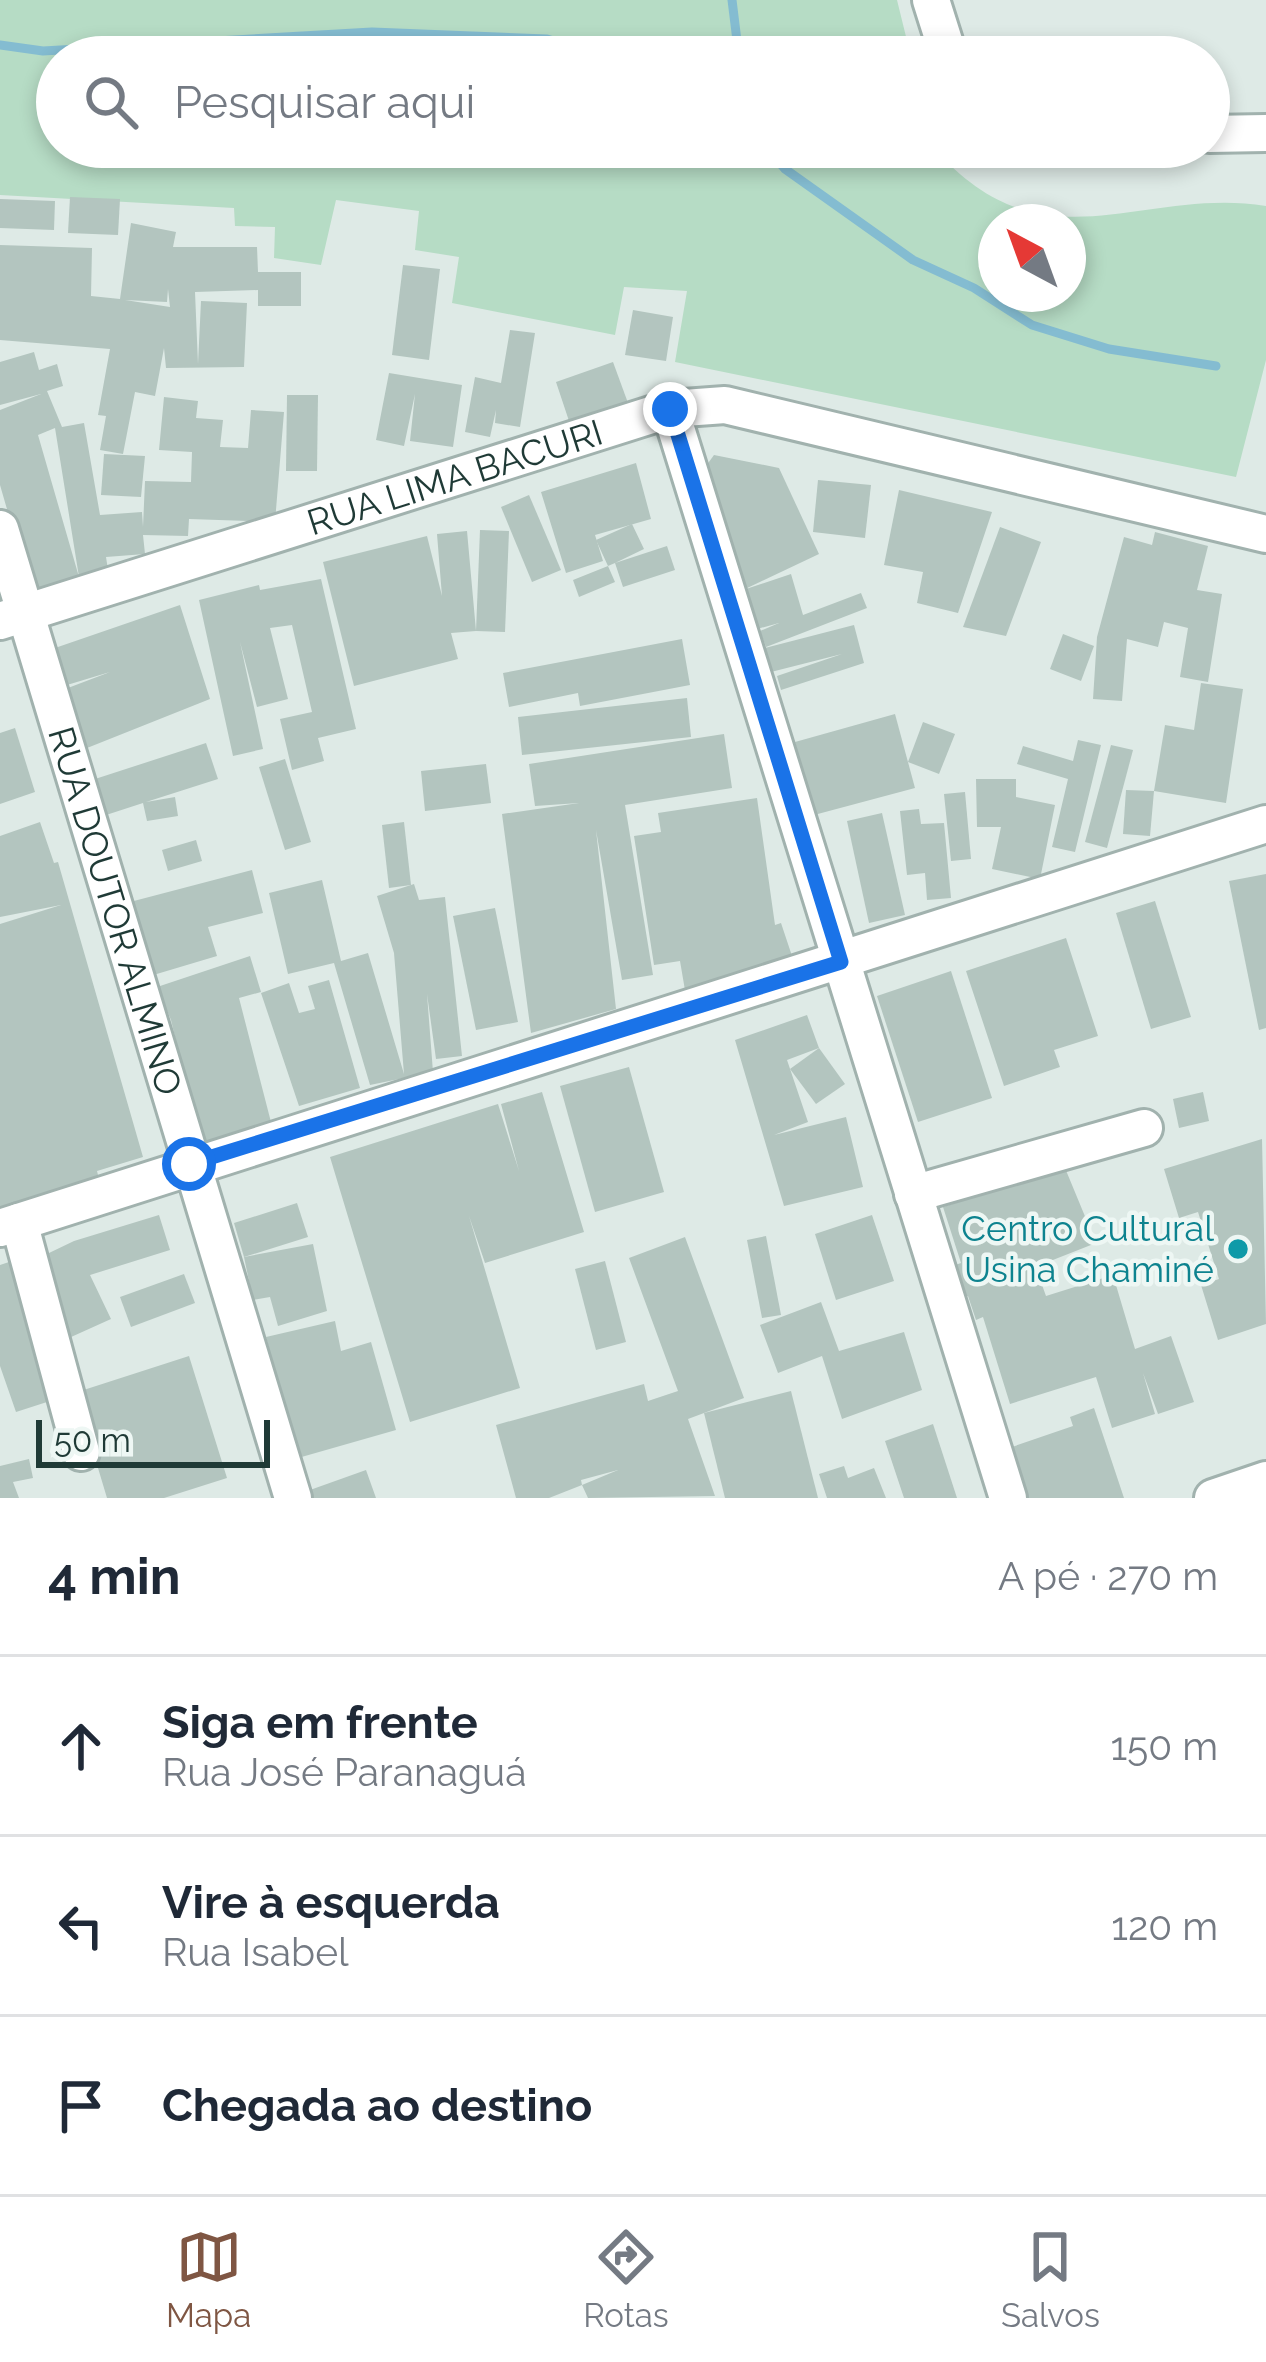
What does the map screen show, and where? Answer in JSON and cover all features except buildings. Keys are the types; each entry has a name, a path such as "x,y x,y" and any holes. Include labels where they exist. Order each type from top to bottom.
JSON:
{"street":[{"path":"931,0 943,36"},
{"path":"1230,134 1266,133"},
{"name":"RUA LIMA BACURI","path":"13,616 670,409 725,405 1266,534"},
{"path":"670,409 1008,1498"},
{"name":"RUA DOUTOR ALMINO","path":"0,529 13,616 293,1498"},
{"path":"81,1452 10,1225 189,1164 841,962 1266,824"},
{"path":"914,1194 1144,1127"},
{"path":"1221,1495 1266,1480"}],"green space":[{"path":"0,0 897,0 906,36 36,36 36,168 956,168 974,185 1009,204 978,204 978,312 1086,312 1086,216 1220,203 1266,206 1266,360 1236,477 675,362 687,291 624,287 615,335 452,303 459,257 415,250 419,211 336,200 321,265 274,258 275,227 235,226 234,208 0,195"}],"waterway":[{"path":"732,0 736,36"},
{"path":"303,36 372,32 472,36"},
{"path":"0,45 36,50"},
{"path":"784,168 913,260 974,288 1032,325 1109,349 1216,366"}],"place":[{"name":"Centro Cultural Usina Chaminé","path":"1238,1249"}],"route":[{"path":"189,1164 841,962 670,409"}]}
